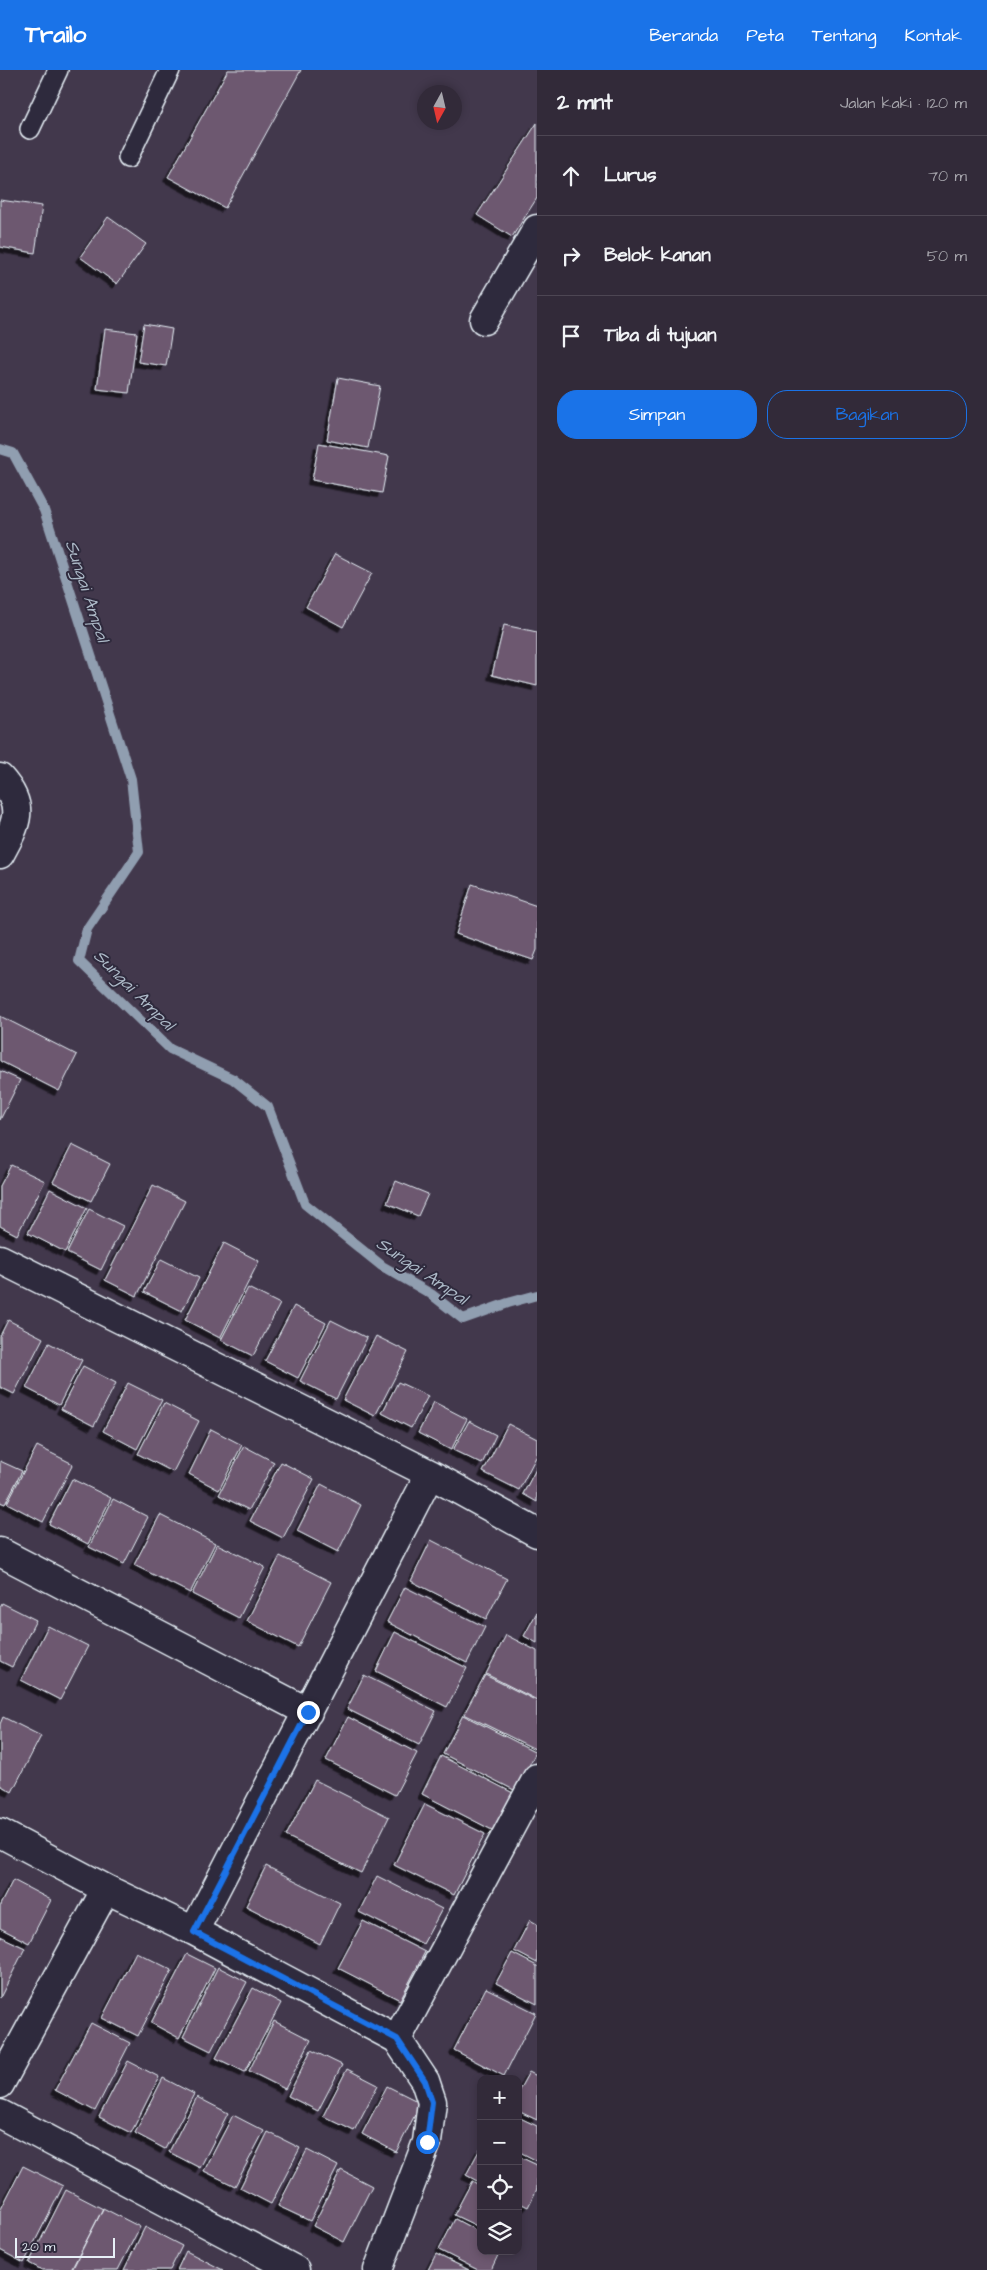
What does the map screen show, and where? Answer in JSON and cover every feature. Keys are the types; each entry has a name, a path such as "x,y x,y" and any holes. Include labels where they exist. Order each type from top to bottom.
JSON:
{"street":[{"path":"484,320 537,229"},
{"path":"0,778 11,791 18,810 14,828 0,854"},
{"path":"0,1259 430,1474 537,1533"},
{"path":"194,1932 430,1474"},
{"path":"0,1552 308,1712"},
{"path":"397,2039 537,1778"},
{"path":"0,1833 397,2039 425,2081 432,2102 427,2142 378,2270"},
{"path":"0,2084 106,1889"},
{"path":"0,2114 295,2270"}],"lane":[{"path":"30,129 58,70"},
{"path":"128,158 170,70"}],"building":[{"path":"228,70 301,70 225,208 168,177"},
{"path":"537,123 537,198 512,237 477,215"},
{"path":"0,200 42,206 35,253 0,247"},
{"path":"108,217 146,244 117,284 80,257"},
{"path":"144,324 172,329 166,366 138,362"},
{"path":"105,329 137,333 129,393 97,389"},
{"path":"338,378 380,386 368,448 327,440"},
{"path":"319,443 389,456 382,493 312,480"},
{"path":"335,554 372,573 343,627 306,607"},
{"path":"504,625 537,632 537,686 492,675"},
{"path":"472,884 537,906 537,950 533,960 456,934"},
{"path":"0,1016 77,1055 59,1091 0,1061"},
{"path":"0,1071 20,1080 0,1120"},
{"path":"72,1145 110,1164 91,1201 53,1182"},
{"path":"11,1165 45,1181 17,1235 0,1226 0,1186"},
{"path":"396,1181 428,1194 418,1216 387,1203"},
{"path":"153,1185 185,1201 137,1296 105,1280"},
{"path":"50,1189 87,1208 65,1252 28,1233"},
{"path":"89,1209 123,1226 101,1270 67,1253"},
{"path":"224,1243 259,1261 220,1338 185,1320"},
{"path":"161,1259 199,1278 182,1311 144,1292"},
{"path":"248,1288 280,1304 253,1356 221,1340"},
{"path":"294,1306 326,1323 298,1378 265,1361"},
{"path":"8,1320 43,1338 14,1394 0,1387 0,1336"},
{"path":"331,1320 367,1338 336,1399 300,1381"},
{"path":"376,1336 408,1352 375,1416 343,1400"},
{"path":"49,1343 82,1360 59,1405 26,1388"},
{"path":"83,1366 116,1383 94,1426 61,1409"},
{"path":"398,1382 428,1396 411,1428 382,1413"},
{"path":"128,1383 162,1400 137,1449 103,1431"},
{"path":"434,1402 467,1419 451,1450 418,1433"},
{"path":"164,1403 199,1421 173,1472 138,1454"},
{"path":"469,1421 496,1435 482,1464 453,1450"},
{"path":"508,1424 537,1439 537,1455 519,1490 483,1472"},
{"path":"211,1429 242,1445 219,1490 189,1474"},
{"path":"37,1446 73,1464 43,1522 7,1503"},
{"path":"244,1446 274,1462 249,1510 219,1495"},
{"path":"0,1461 22,1471 5,1504 0,1502"},
{"path":"281,1462 314,1479 283,1538 250,1521"},
{"path":"537,1467 537,1502 523,1494"},
{"path":"72,1479 111,1498 88,1544 49,1524"},
{"path":"321,1484 361,1505 338,1552 297,1531"},
{"path":"113,1499 148,1517 124,1564 89,1547"},
{"path":"160,1515 215,1543 190,1593 134,1565"},
{"path":"431,1540 507,1579 486,1619 411,1581"},
{"path":"217,1544 265,1567 239,1618 192,1594"},
{"path":"280,1556 331,1582 298,1647 247,1621"},
{"path":"405,1587 485,1627 467,1663 387,1622"},
{"path":"2,1603 36,1620 12,1667 0,1661 0,1607"},
{"path":"537,1612 537,1643 524,1636"},
{"path":"48,1626 88,1646 60,1700 21,1680"},
{"path":"395,1632 467,1668 447,1707 376,1671"},
{"path":"506,1635 537,1651 537,1700 486,1674"},
{"path":"364,1675 436,1711 419,1745 347,1709"},
{"path":"485,1675 537,1701 537,1750 464,1714"},
{"path":"463,1715 536,1752 516,1791 443,1754"},
{"path":"3,1717 41,1736 12,1792 0,1785 0,1724"},
{"path":"348,1717 417,1753 395,1795 326,1760"},
{"path":"441,1756 515,1794 496,1832 422,1794"},
{"path":"315,1780 389,1817 361,1873 286,1836"},
{"path":"425,1804 485,1834 454,1895 394,1865"},
{"path":"266,1866 340,1903 320,1944 246,1906"},
{"path":"377,1876 442,1909 423,1944 359,1912"},
{"path":"13,1880 51,1900 29,1943 0,1928 0,1905"},
{"path":"530,1920 537,1924 537,1963 514,1951"},
{"path":"363,1921 425,1952 400,2000 338,1968"},
{"path":"0,1936 25,1948 0,1998"},
{"path":"136,1952 172,1970 138,2036 102,2018"},
{"path":"512,1953 537,1966 537,2004 496,1983"},
{"path":"187,1954 215,1968 179,2038 151,2023"},
{"path":"218,1967 247,1982 211,2051 183,2037"},
{"path":"253,1988 281,2003 245,2072 216,2058"},
{"path":"486,1988 536,2013 505,2075 454,2050"},
{"path":"274,2021 311,2040 285,2089 249,2071"},
{"path":"91,2023 130,2043 95,2111 55,2090"},
{"path":"311,2050 342,2065 318,2111 288,2096"},
{"path":"128,2061 159,2077 131,2133 99,2117"},
{"path":"347,2069 378,2085 354,2131 323,2116"},
{"path":"529,2072 537,2076 537,2120 522,2113 522,2085"},
{"path":"163,2078 194,2094 165,2149 135,2133"},
{"path":"387,2086 421,2103 396,2152 362,2134"},
{"path":"197,2097 228,2113 200,2168 169,2152"},
{"path":"233,2115 264,2131 235,2186 204,2171"},
{"path":"522,2119 537,2126 537,2161 522,2153"},
{"path":"268,2132 300,2148 271,2204 240,2188"},
{"path":"307,2150 338,2166 310,2221 278,2206"},
{"path":"477,2154 477,2181 466,2175"},
{"path":"522,2158 537,2165 537,2189 528,2207 522,2204"},
{"path":"23,2166 63,2186 24,2263 0,2250 0,2211"},
{"path":"341,2170 372,2186 344,2242 313,2226"},
{"path":"472,2181 477,2184 477,2226 454,2215"},
{"path":"66,2190 103,2209 71,2270 42,2270 29,2263"},
{"path":"103,2208 140,2227 118,2270 72,2270"},
{"path":"455,2219 477,2231 477,2255 498,2255 491,2270 478,2270 439,2250"},
{"path":"145,2227 182,2246 170,2270 124,2270"},
{"path":"186,2251 223,2270 177,2270"},
{"path":"436,2254 469,2270 428,2270"}],"waterway":[{"name":"Sungai Ampal","path":"0,449 13,453 44,510 131,779 139,852 87,929 79,961 170,1049 233,1079 268,1107 305,1204 382,1266 431,1294 463,1319 537,1295"}],"route":[{"path":"308,1712 194,1932 397,2039 425,2081 432,2102 427,2142"}]}
